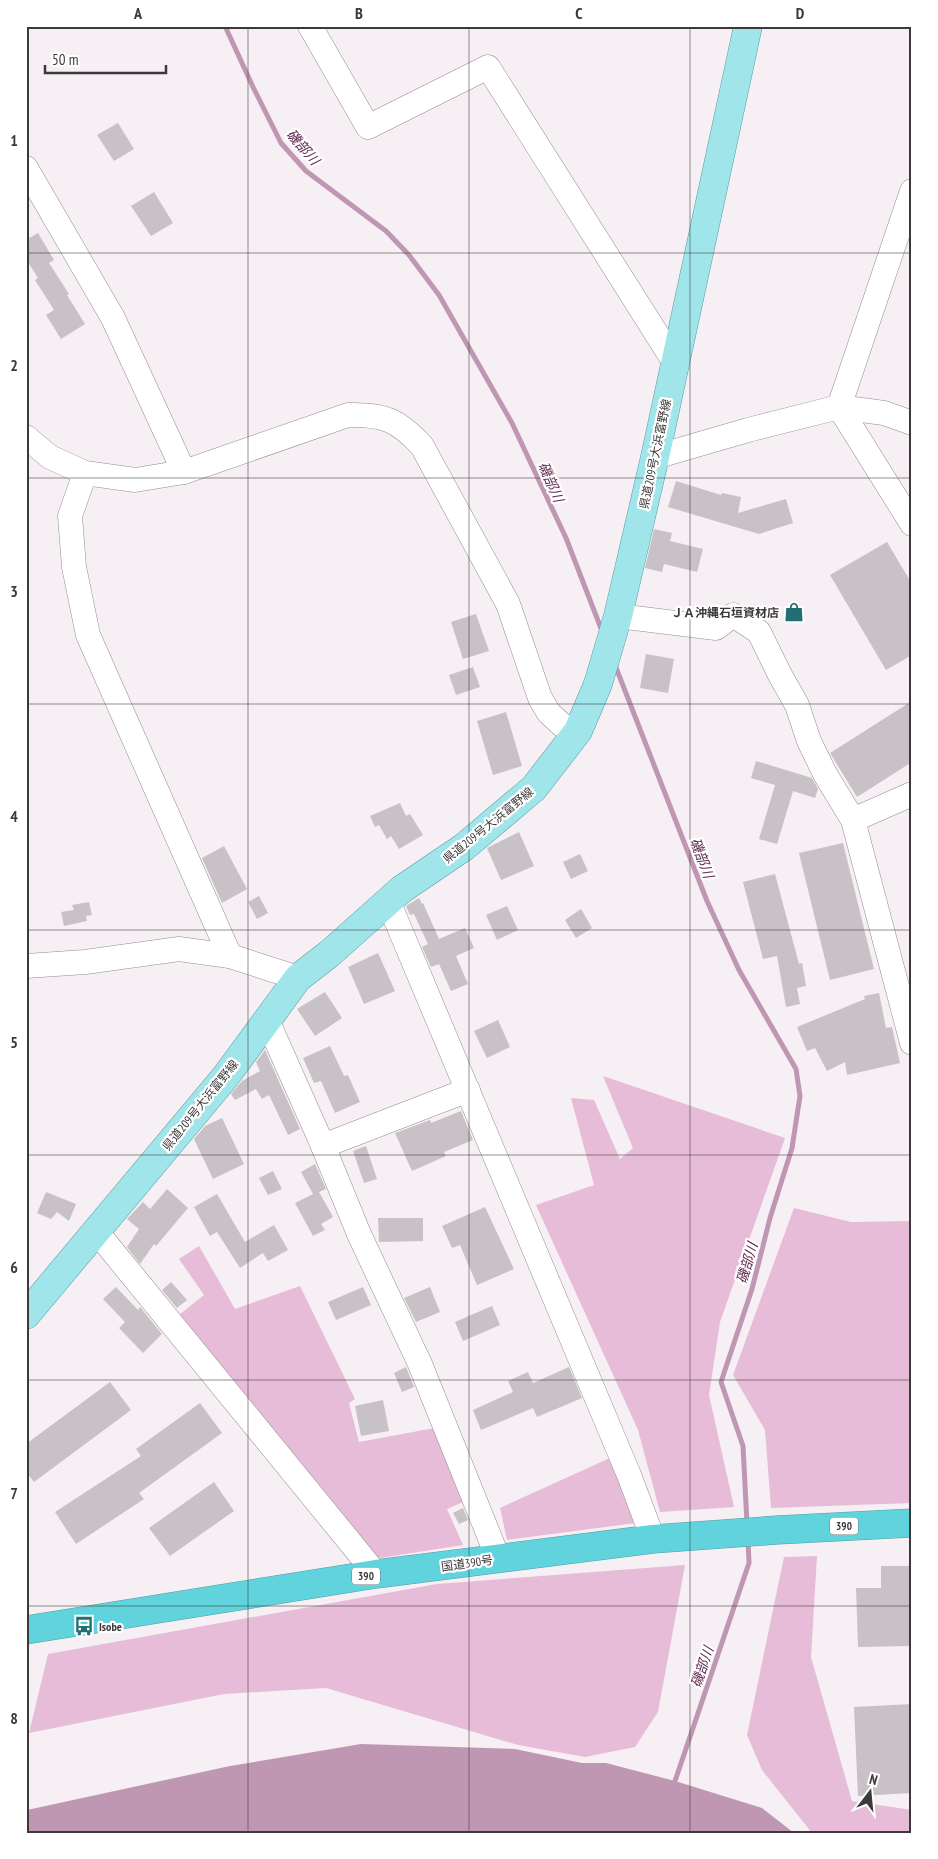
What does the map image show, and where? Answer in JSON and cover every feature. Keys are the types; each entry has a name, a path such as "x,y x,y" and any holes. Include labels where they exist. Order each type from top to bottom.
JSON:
{"highway":[{"name":"国道390号","path":"26,1630 376,1574 653,1538 912,1523"}],"main road":[{"name":"県道209号大浜富野線","path":"26,1315 226,1076 298,978 330,954 402,889 464,847 534,788 578,731 598,684 618,616 655,457 748,26"}],"street":[{"path":"310,26 368,127 488,67 675,363"},
{"path":"26,168 113,318 184,472"},
{"path":"839,408 912,191"},
{"path":"839,408 912,524"},
{"path":"655,457 748,430 839,408 884,413 912,423"},
{"path":"26,437 50,457 85,473 134,480 184,472 348,415 369,414 390,420 408,430 422,446 508,604 540,698 549,714 562,725 578,731"},
{"path":"85,473 70,516 74,567 88,635 230,956"},
{"path":"618,616 716,628 733,615 758,632 797,705 809,741 825,774 853,820 912,1043"},
{"path":"853,820 912,794"},
{"path":"388,901 629,1475 653,1538"},
{"path":"26,966 85,962 179,949 230,956 298,978"},
{"path":"267,1020 323,1146 370,1259 420,1364 498,1558"},
{"path":"323,1146 468,1090"},
{"path":"96,1232 376,1574"}],"shaded area":[{"path":"603,1076 785,1138 720,1322 709,1395 734,1507 660,1512 638,1430 536,1205 594,1185 571,1098 594,1100 620,1159 633,1148"},
{"path":"794,1208 851,1222 912,1221 912,1503 771,1508 765,1430 733,1375"},
{"path":"199,1246 235,1309 300,1286 355,1399 349,1403 359,1442 440,1427 470,1499 447,1509 463,1545 374,1559 175,1318 204,1295 179,1259"},
{"path":"610,1458 636,1523 507,1540 500,1508"},
{"path":"817,1556 811,1657 852,1801 912,1810 912,1833 812,1833 762,1770 747,1735 784,1557"},
{"path":"685,1565 658,1712 635,1747 585,1757 518,1745 326,1688 224,1694 29,1733 48,1654 437,1584"},
{"path":"361,1744 515,1749 582,1763 606,1763 675,1781 762,1808 794,1833 26,1833 27,1810 230,1766"}],"building":[{"path":"118,123 134,149 114,161 97,135"},
{"path":"154,192 173,223 151,236 131,206"},
{"path":"38,233 54,260 49,263 85,324 61,339 46,315 54,310 35,280 38,278 26,259 26,240"},
{"path":"676,481 721,495 722,493 741,497 738,513 786,499 793,523 759,534 668,507"},
{"path":"654,529 672,533 670,541 703,549 697,572 664,564 662,572 645,568"},
{"path":"887,542 912,584 912,655 886,670 830,575"},
{"path":"476,614 489,651 463,659 451,622"},
{"path":"646,654 674,659 668,693 640,688"},
{"path":"473,667 480,687 456,695 449,675"},
{"path":"912,701 912,762 857,797 830,753"},
{"path":"506,712 522,766 493,775 477,721"},
{"path":"756,761 812,778 818,789 815,798 793,791 777,844 759,839 775,785 751,778"},
{"path":"400,803 406,816 410,814 423,835 399,849 391,836 387,839 379,825 375,827 370,816"},
{"path":"519,832 534,866 501,880 487,848"},
{"path":"843,843 874,969 830,980 799,853"},
{"path":"224,846 247,889 222,903 202,858"},
{"path":"580,854 588,871 571,879 563,862"},
{"path":"775,874 799,964 802,963 806,986 797,988 800,1004 786,1007 777,956 763,959 743,882"},
{"path":"259,896 268,913 257,919 248,902"},
{"path":"419,898 439,939 465,928 474,948 456,956 468,984 451,991 439,964 431,967 422,947 428,944 414,914 410,915 406,906"},
{"path":"89,902 92,915 86,916 87,921 64,926 61,912 74,910 72,905"},
{"path":"507,906 518,930 497,940 486,915"},
{"path":"581,909 592,928 576,938 565,920"},
{"path":"378,953 395,991 364,1004 348,967"},
{"path":"325,992 342,1018 315,1036 297,1009"},
{"path":"879,993 886,1028 892,1027 900,1063 847,1075 845,1062 827,1071 815,1048 807,1051 797,1027 865,999 864,996"},
{"path":"498,1020 510,1047 487,1058 474,1031"},
{"path":"330,1046 344,1076 348,1075 360,1102 335,1113 321,1081 314,1083 303,1058"},
{"path":"265,1050 300,1129 288,1135 269,1095 262,1099 256,1089 235,1100 231,1094 242,1081 260,1071 256,1062"},
{"path":"461,1111 473,1140 444,1152 446,1156 412,1171 395,1133 430,1120 431,1123"},
{"path":"222,1118 244,1164 213,1179 194,1139 205,1126"},
{"path":"366,1146 377,1179 364,1183 353,1151"},
{"path":"315,1164 326,1189 319,1192 333,1217 321,1224 325,1230 313,1236 295,1203 313,1194 301,1172"},
{"path":"273,1171 282,1189 268,1195 259,1178"},
{"path":"167,1189 188,1208 156,1246 154,1244 140,1264 127,1247 139,1229 127,1219 143,1202 150,1209"},
{"path":"46,1192 76,1204 69,1221 57,1212 51,1219 37,1213"},
{"path":"217,1194 245,1242 274,1225 288,1250 268,1261 263,1253 240,1268 217,1232 210,1236 194,1207"},
{"path":"485,1207 514,1269 477,1285 460,1245 452,1248 442,1226"},
{"path":"378,1218 423,1218 423,1241 379,1242"},
{"path":"171,1282 187,1300 177,1308 162,1290"},
{"path":"116,1287 138,1310 140,1307 162,1334 143,1353 119,1328 125,1322 103,1299"},
{"path":"363,1287 371,1305 336,1320 328,1302"},
{"path":"430,1287 440,1312 416,1322 404,1298"},
{"path":"492,1306 500,1325 463,1341 455,1322"},
{"path":"406,1367 414,1387 402,1392 394,1373"},
{"path":"569,1367 582,1398 537,1417 533,1408 481,1430 473,1410 513,1392 508,1381 528,1372 533,1383"},
{"path":"110,1382 131,1410 34,1482 26,1472 26,1444"},
{"path":"383,1400 389,1431 361,1436 355,1406"},
{"path":"200,1403 222,1433 139,1493 144,1499 76,1544 55,1512 141,1456 136,1449"},
{"path":"214,1482 234,1511 170,1556 149,1528"},
{"path":"463,1508 468,1520 459,1524 453,1513"},
{"path":"881,1566 910,1566 912,1646 858,1647 856,1588 881,1588"},
{"path":"912,1704 912,1793 858,1796 854,1707"}],"waterway":[{"name":"磯部川","path":"225,26 281,143 306,171 386,231 409,255 439,295 512,423 566,538 602,631"},
{"name":"磯部川","path":"615,665 707,901 739,970 796,1069 800,1096 792,1148 770,1218 752,1289 721,1382 743,1446 747,1524"},
{"name":"磯部川","path":"675,1781 749,1563 748,1540"}],"place":[{"name":"ＪＡ沖縄石垣資材店","path":"794,612"},
{"name":"Isobe","path":"84,1626"}]}
